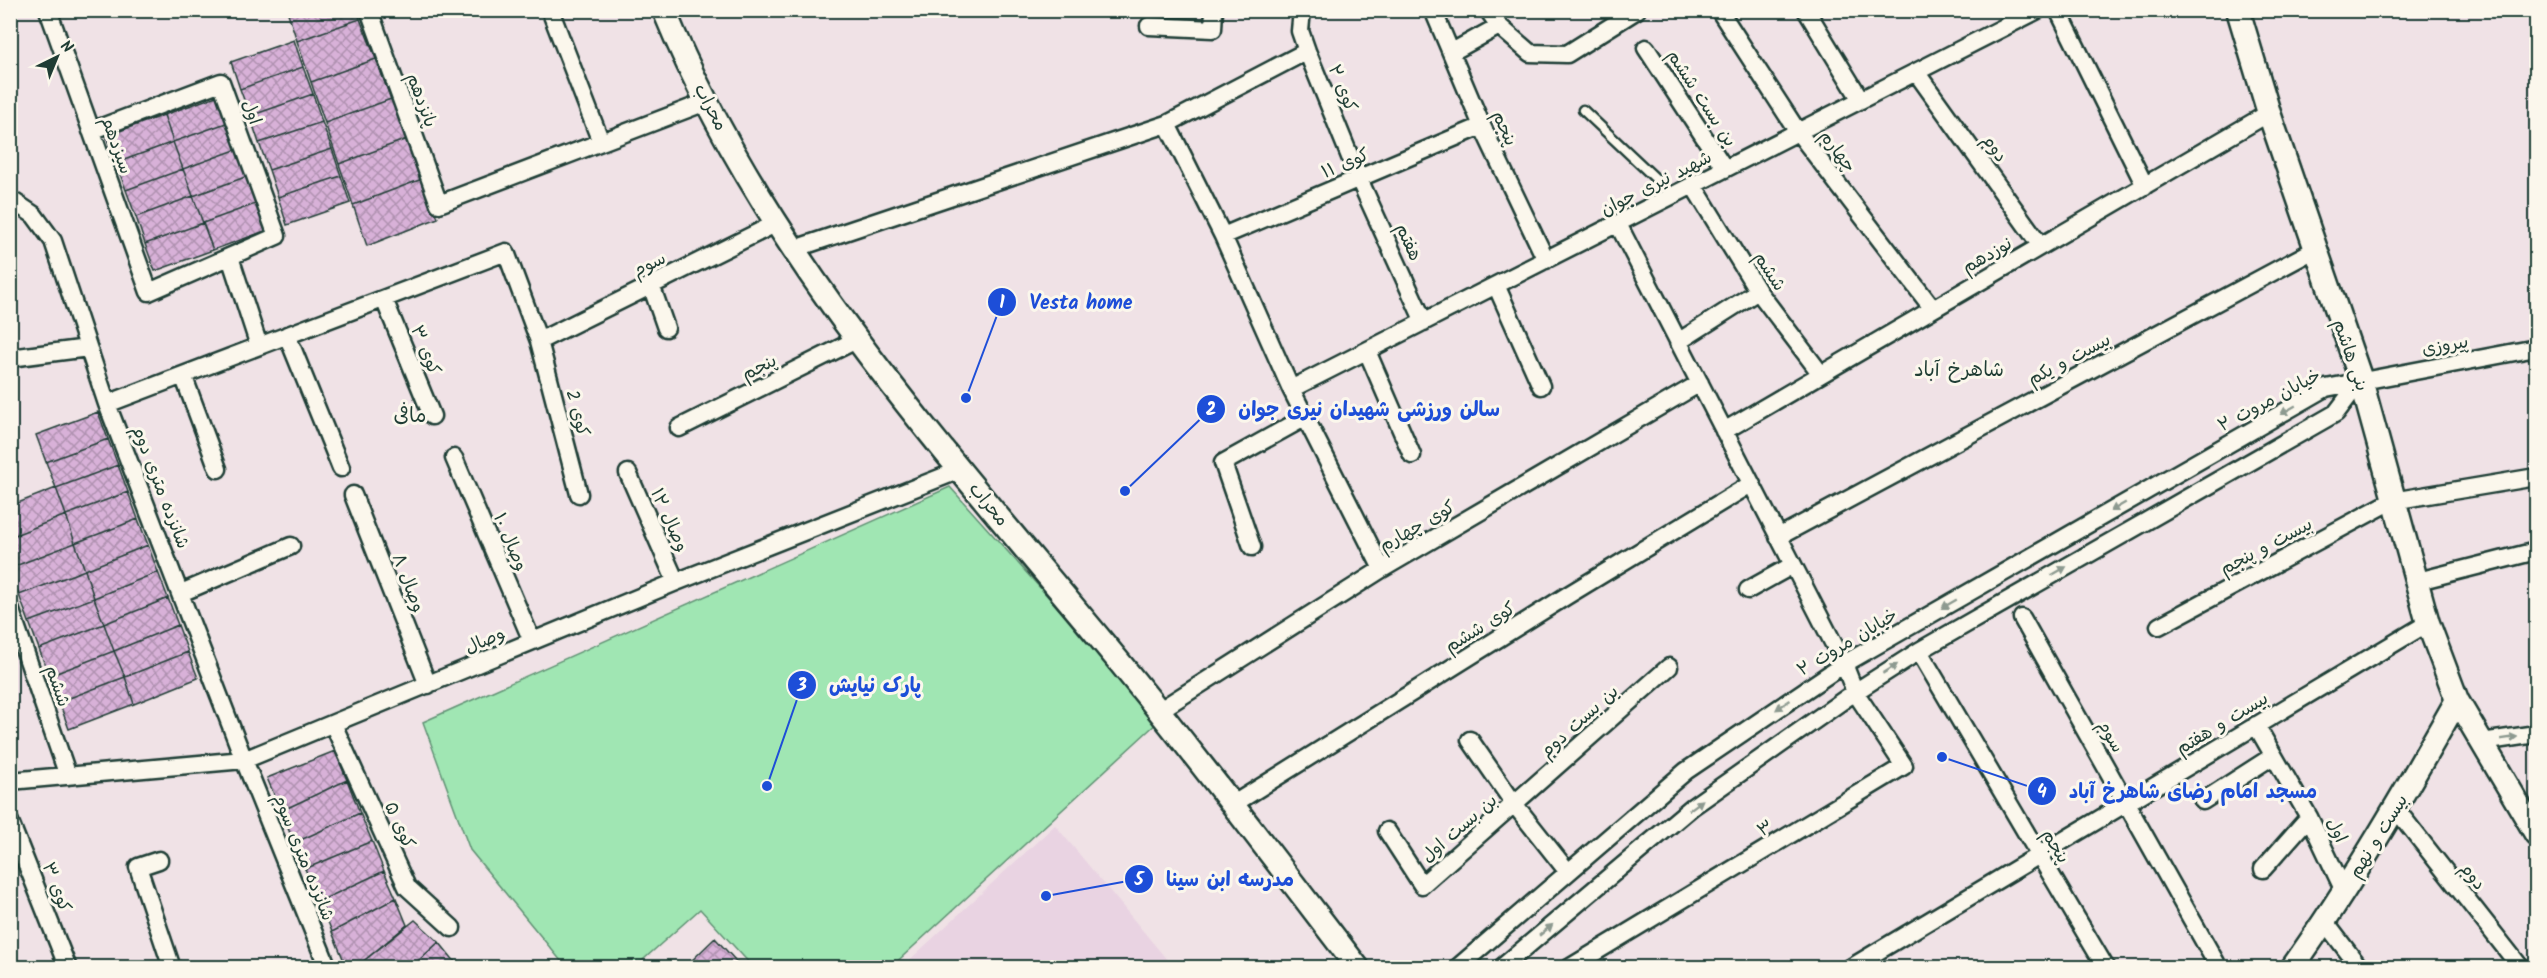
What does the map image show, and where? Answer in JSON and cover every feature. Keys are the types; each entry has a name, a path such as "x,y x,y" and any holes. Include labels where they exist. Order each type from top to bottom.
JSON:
{"street":[{"name":"سیزدهم","path":"48,10 149,292 230,257"},
{"name":"پانزدهم","path":"369,10 439,204 601,142"},
{"path":"550,10 601,142 706,102"},
{"name":"محراب","path":"664,10 706,102 777,223 856,340 960,470 1160,710 1358,968"},
{"path":"1149,26 1213,28 1214,10"},
{"name":"کوی ۲","path":"1302,10 1300,31 1359,179"},
{"name":"پنجم","path":"1433,10 1482,126 1546,260"},
{"path":"1488,10 1499,26 1530,53 1567,54 1637,10"},
{"name":"چهارم","path":"1719,10 1798,132 1933,309"},
{"path":"1806,10 1861,100"},
{"name":"شهید نیری جوان","path":"1291,389 2038,10"},
{"path":"2058,10 2145,186"},
{"name":"بنی هاشم","path":"2238,10 2269,114 2314,250 2361,380 2392,501 2418,581 2428,623 2457,700 2536,834"},
{"path":"1452,52 1499,26"},
{"name":"بن بست ششم","path":"1646,48 1725,169"},
{"path":"794,249 1167,124 1307,51"},
{"name":"دوم","path":"1916,72 2042,246"},
{"name":"اول","path":"91,130 221,82 277,236 230,257"},
{"name":"نوزدهم","path":"1724,431 2269,114"},
{"path":"1167,124 1223,236 1291,389 1382,569"},
{"name":"کوی ۱۱","path":"1223,236 1482,126"},
{"name":"هفتم","path":"1359,179 1424,322"},
{"name":"ششم","path":"1693,185 1758,291 1821,374"},
{"name":"شانزده متری دوم","path":"10,199 34,215 45,227 53,241 107,404 244,760"},
{"name":"سوم","path":"539,341 777,223"},
{"path":"1618,224 1844,664 1855,692"},
{"name":"بیست و یکم","path":"1778,537 2314,250"},
{"name":"کوی 2","path":"384,299 506,252 539,341 579,494"},
{"path":"230,257 259,346"},
{"path":"651,285 666,328"},
{"path":"1496,285 1541,386"},
{"path":"1678,342 1758,291"},
{"path":"107,404 384,299"},
{"name":"کوی ۳","path":"384,299 432,416"},
{"path":"287,335 340,468"},
{"name":"پنجم","path":"679,429 856,340"},
{"path":"10,358 88,348"},
{"name":"پیروزی","path":"2361,380 2536,348"},
{"path":"1367,351 1412,455"},
{"path":"183,375 218,469"},
{"path":"1501,968 1692,807 1855,692 1919,651 2336,413 2361,380"},
{"name":"خیابان مروت ۲","path":"1457,968 1686,771 1844,664 2326,388 2361,380"},
{"name":"کوی چهارم","path":"1160,710 1382,569 1700,383"},
{"path":"1252,547 1223,463 1306,417"},
{"name":"وصال ۱۰","path":"454,458 532,641"},
{"name":"وصال","path":"10,781 244,760 676,582 960,470"},
{"name":"وصال ۱۲","path":"628,473 676,582"},
{"name":"بیست و پنجم","path":"2159,626 2392,501 2536,477"},
{"name":"کوی ششم","path":"1232,805 1557,601 1751,484"},
{"name":"وصال ۸","path":"353,495 428,685"},
{"path":"181,593 291,546"},
{"path":"2418,581 2536,551"},
{"path":"1748,590 1793,565"},
{"name":"ششم","path":"10,608 68,776"},
{"name":"سوم","path":"2022,618 2219,968"},
{"name":"بیست و هفتم","path":"1850,968 2428,623"},
{"name":"پنجم","path":"1919,651 2106,968"},
{"name":"بن بست دوم","path":"1515,805 1669,667"},
{"name":"۳","path":"1569,968 1904,766 1855,692"},
{"name":"بیست و نهم","path":"2292,968 2325,922 2396,809 2457,700"},
{"name":"کوی ۵","path":"333,724 407,887 452,928"},
{"name":"اول","path":"2256,725 2309,817 2344,891"},
{"path":"2482,742 2536,734"},
{"path":"1470,740 1515,805 1568,872"},
{"path":"2203,801 2273,756"},
{"name":"شانزده متری سوم","path":"244,760 328,968"},
{"name":"بن بست اول","path":"1387,831 1422,885 1515,805"},
{"name":"دوم","path":"2396,809 2521,968"},
{"path":"2263,869 2309,817"},
{"name":"کوی ۳","path":"10,822 68,968"},
{"path":"159,860 138,867 172,968"},
{"path":"2325,922 2360,968"}],"lane":[{"path":"1583,110 1673,195"}],"shaded area":[{"path":"1055,825 1173,967 902,967"}],"green space":[{"path":"950,487 1159,721 890,968 753,967 700,909 635,967 566,967 470,850 423,722"}],"building":[{"path":"287,10 357,10 360,19 297,41"},
{"path":"360,19 376,59 311,82 297,41"},
{"path":"294,40 303,67 240,89 231,62"},
{"path":"376,59 391,99 325,123 311,82"},
{"path":"303,67 313,94 250,116 240,89"},
{"path":"313,94 322,122 259,143 250,116"},
{"path":"219,95 229,122 173,142 164,115"},
{"path":"391,99 407,139 339,164 325,123"},
{"path":"164,115 173,142 116,163 106,136"},
{"path":"229,122 238,149 183,169 173,142"},
{"path":"322,122 332,149 269,170 259,143"},
{"path":"407,139 422,179 353,205 339,164"},
{"path":"173,142 183,169 126,190 116,163"},
{"path":"238,149 248,176 193,196 183,169"},
{"path":"332,149 341,176 278,197 269,170"},
{"path":"183,169 193,196 136,217 126,190"},
{"path":"248,176 258,203 203,223 193,196"},
{"path":"341,176 350,203 287,225 278,197"},
{"path":"422,179 438,218 367,246 353,205"},
{"path":"193,196 203,223 145,244 136,217"},
{"path":"258,203 268,230 213,250 203,223"},
{"path":"203,223 213,250 155,271 145,244"},
{"path":"98,412 108,439 46,462 36,435"},
{"path":"108,439 118,465 56,488 46,462"},
{"path":"118,465 128,492 66,515 56,488"},
{"path":"56,488 66,515 10,537 10,506"},
{"path":"128,492 138,519 75,543 66,515"},
{"path":"66,515 75,543 10,568 10,537"},
{"path":"138,519 148,545 85,570 75,543"},
{"path":"75,543 85,570 19,595 10,568"},
{"path":"148,545 158,572 94,598 85,570"},
{"path":"85,570 94,598 29,622 19,595"},
{"path":"158,572 168,598 104,624 94,598"},
{"path":"94,598 104,624 39,649 29,622"},
{"path":"168,598 178,625 114,651 104,624"},
{"path":"104,624 114,651 49,676 39,649"},
{"path":"178,625 188,652 125,677 114,651"},
{"path":"114,651 125,677 59,702 49,676"},
{"path":"188,652 198,678 134,704 125,677"},
{"path":"125,677 134,704 69,729 59,702"},
{"path":"335,751 347,780 281,811 267,778"},
{"path":"347,780 360,813 294,843 281,811"},
{"path":"360,813 372,841 305,869 294,843"},
{"path":"372,841 384,871 320,901 305,869"},
{"path":"384,871 396,898 332,932 320,901"},
{"path":"396,898 407,925 355,968 347,968 332,932"},
{"path":"415,920 439,942 410,968 355,968"},
{"path":"715,938 736,961 730,968 684,968"},
{"path":"439,942 460,968 410,968"},
{"path":"736,961 742,968 730,968"}],"place":[{"name":"Vesta home","path":"966,398"},
{"name":"سالن ورزشی شهیدان نیری جوان","path":"1125,491"},
{"name":"مسجد امام رضای شاهرخ آباد","path":"1942,757"},
{"name":"پارک نیایش","path":"767,786"},
{"name":"مدرسه ابن سینا","path":"1046,896"}],"district":[{"name":"شاهرخ آباد","path":"1959,369"},
{"name":"مافی","path":"410,415"}]}
